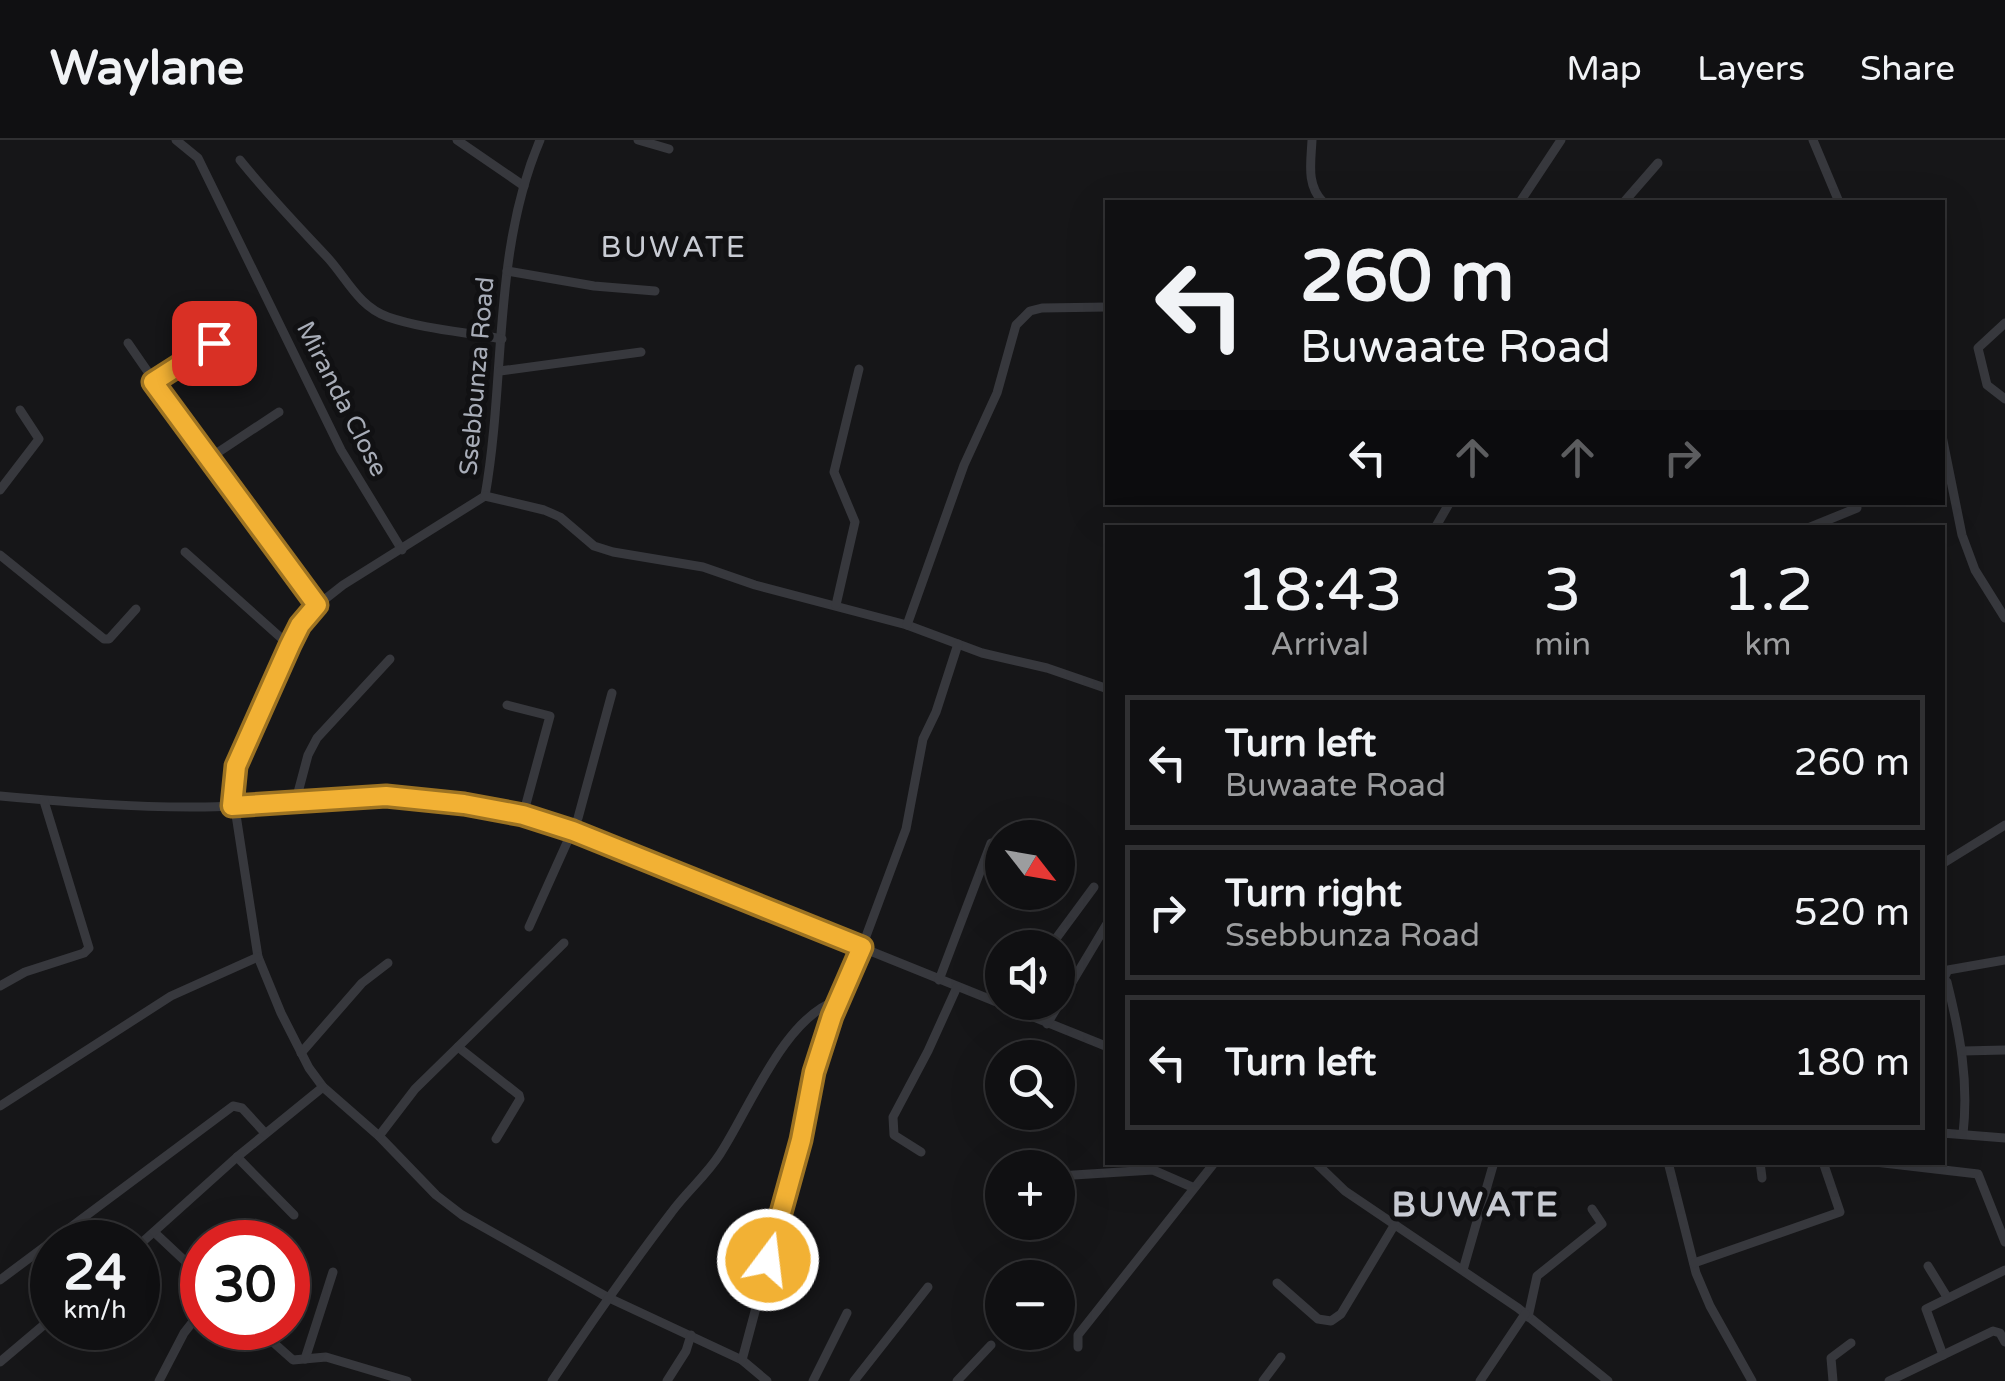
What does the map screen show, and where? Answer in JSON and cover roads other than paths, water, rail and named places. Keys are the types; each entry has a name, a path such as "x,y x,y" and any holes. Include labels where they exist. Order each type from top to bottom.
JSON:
{"street":[{"name":"Miranda Close","path":"176,140 198,158 341,450 402,550"},
{"path":"458,140 524,186"},
{"name":"Ssebbunza Road","path":"540,140 524,186 507,270 485,496 317,605 300,625 236,766 232,806 258,957 281,1013 323,1087 379,1136 436,1195 462,1216 607,1297 742,1360 767,1381"},
{"path":"638,140 669,149"},
{"path":"1312,140 1311,180 1322,200"},
{"path":"1521,200 1560,140"},
{"path":"1814,140 1838,200"},
{"path":"240,160 280,210 375,311 502,339"},
{"path":"1626,200 1658,163"},
{"path":"507,270 594,286 655,291"},
{"path":"907,624 964,465 996,394 1016,325 1030,311 1042,308 1105,307"},
{"path":"2005,323 1978,348 1986,385 2005,399"},
{"path":"128,343 317,605"},
{"path":"153,382 214,343"},
{"path":"500,372 641,352"},
{"path":"836,604 854,516 834,472 860,369"},
{"path":"0,490 39,438 20,410"},
{"path":"208,458 279,412"},
{"path":"1945,451 1962,535 1975,570 2005,618"},
{"path":"485,496 560,517 594,546 612,552 703,567 907,624 1010,662 1047,668 1105,688"},
{"path":"1815,525 1857,508"},
{"path":"185,552 290,645"},
{"path":"0,555 104,639 109,639 136,608"},
{"path":"742,1360 801,1140 814,1072 838,1000 906,829 922,739 936,712 958,644"},
{"path":"296,800 317,738 390,659"},
{"path":"529,928 573,831 612,694"},
{"path":"507,705 550,716 523,815"},
{"path":"0,796 44,802 232,806 296,800 411,798 523,815 573,831 985,997"},
{"path":"0,986 25,972 84,954 89,948 44,802"},
{"path":"1945,862 2005,825"},
{"path":"940,980 985,859"},
{"path":"1062,930 1094,887"},
{"path":"1048,1024 1105,927"},
{"path":"379,1136 415,1089 564,943"},
{"path":"0,1106 171,996 258,957"},
{"path":"1945,975 1948,970 2005,960"},
{"path":"302,1053 362,983 388,963"},
{"path":"1945,985 1964,1051 1967,1097 1963,1134"},
{"path":"920,1152 894,1135 893,1117 957,987"},
{"path":"552,1381 607,1297 720,1155 750,1098 786,1045 823,1005 838,1000"},
{"path":"1040,1020 1105,1044"},
{"path":"458,1047 519,1094 520,1099 496,1138"},
{"path":"1964,1051 2005,1050"},
{"path":"160,1227 323,1087"},
{"path":"0,1280 233,1106 242,1108 265,1133"},
{"path":"1945,1133 2005,1138"},
{"path":"237,1157 294,1215"},
{"path":"1078,1346 1078,1335 1211,1165"},
{"path":"1319,1165 1344,1191 1527,1316 1608,1381"},
{"path":"1463,1270 1493,1165"},
{"path":"1669,1165 1694,1264 1710,1306 1752,1381"},
{"path":"1760,1165 1762,1178"},
{"path":"1694,1264 1840,1212 1824,1165"},
{"path":"1901,1165 1978,1174 2005,1242"},
{"path":"1075,1175 1153,1170 1192,1187"},
{"path":"1480,1381 1527,1316 1537,1276 1602,1224 1592,1208"},
{"path":"1278,1284 1318,1319 1332,1321 1341,1314 1395,1224"},
{"path":"160,1238 180,1256"},
{"path":"1928,1266 1947,1297"},
{"path":"1943,1355 1925,1311 1928,1306 2005,1270"},
{"path":"304,1359 333,1272"},
{"path":"854,1381 928,1287"},
{"path":"813,1381 847,1314"},
{"path":"1888,1381 1993,1331 2000,1333 2005,1342"},
{"path":"667,1381 686,1351 690,1336"},
{"path":"0,1362 30,1337"},
{"path":"159,1381 180,1342"},
{"path":"1833,1381 1831,1358 1851,1343"},
{"path":"279,1350 288,1358 326,1357 406,1381"},
{"path":"957,1381 985,1350"},
{"path":"1264,1381 1280,1357"}],"district":[{"name":"BUWATE","path":"674,247"},
{"name":"BUWATE","path":"1476,1205"}]}
